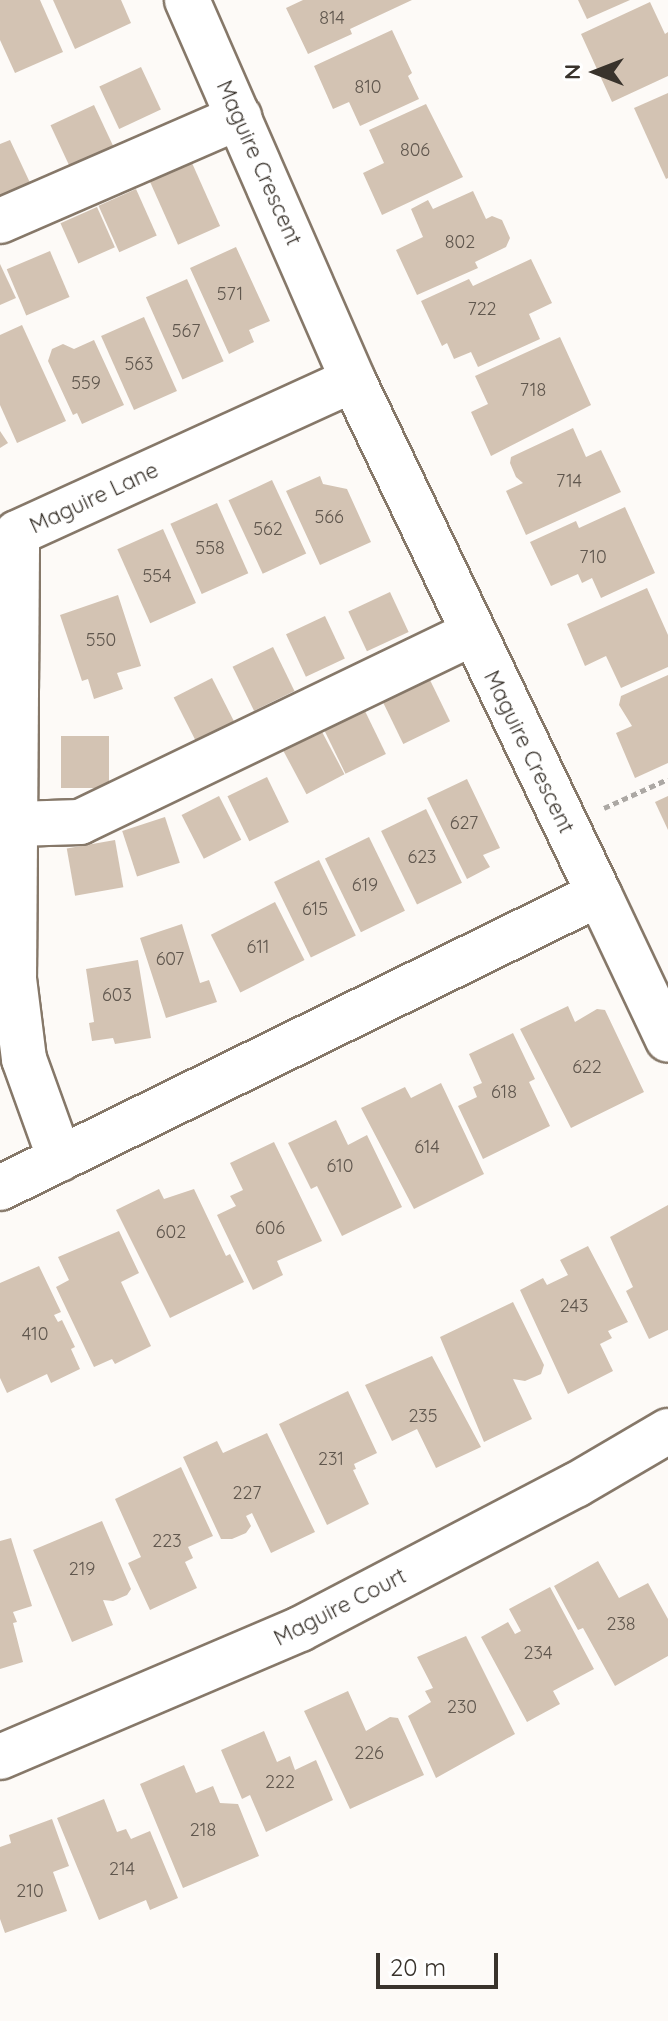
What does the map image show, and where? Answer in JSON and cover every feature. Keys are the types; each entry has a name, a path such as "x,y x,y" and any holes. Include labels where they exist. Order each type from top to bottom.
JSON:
{"street":[{"name":"Maguire Crescent","path":"187,0 353,380 599,894"},
{"path":"0,221 239,117"},
{"name":"Maguire Lane","path":"60,1159 24,1059 14,979 17,533 353,380"},
{"path":"16,824 80,822 472,633"},
{"path":"0,1188 599,894 668,1040"},
{"name":"Maguire Court","path":"0,1757 300,1629 576,1485 668,1431"}],"path":[{"path":"575,847 612,829 603,808 668,779"}],"building":[{"path":"0,0 40,0 63,52 15,73 0,40"},
{"path":"53,0 121,0 131,23 75,49"},
{"path":"303,0 412,0 350,29 352,34 308,54 286,8"},
{"path":"578,0 630,0 587,19"},
{"path":"650,2 665,34 668,32 668,76 612,102 581,34"},
{"path":"392,30 412,73 408,76 419,99 360,126 349,102 333,109 314,66"},
{"path":"141,67 161,110 119,129 99,86"},
{"path":"668,93 668,178 666,179 634,108"},
{"path":"426,104 463,177 382,215 363,173 384,163 369,130"},
{"path":"94,105 114,148 70,168 50,125"},
{"path":"10,140 32,187 0,201 0,144"},
{"path":"192,163 220,226 178,245 150,182"},
{"path":"136,189 157,236 119,252 99,206"},
{"path":"473,191 486,219 492,216 502,220 510,238 506,247 475,262 478,268 417,295 396,250 423,237 411,209 428,200 433,209"},
{"path":"97,207 115,247 78,263 60,223"},
{"path":"236,247 270,321 249,330 254,342 229,354 190,268"},
{"path":"50,251 70,297 26,315 7,269"},
{"path":"531,259 552,303 529,314 540,339 478,367 471,352 454,359 447,343 442,346 421,301 469,279 473,286"},
{"path":"0,264 16,298 0,305"},
{"path":"187,279 224,361 182,380 146,297"},
{"path":"144,317 177,391 134,410 101,336"},
{"path":"22,325 66,421 17,443 0,405 0,335"},
{"path":"560,337 591,405 491,456 471,412 488,404 475,376"},
{"path":"94,340 124,405 82,424 77,413 73,415 48,361 52,349 63,344 74,349"},
{"path":"573,428 586,457 601,450 621,492 526,535 506,491 523,483 516,477 510,463 511,457"},
{"path":"0,431 8,443 0,448"},
{"path":"320,476 323,484 347,489 371,542 320,565 286,491"},
{"path":"272,480 306,553 263,574 228,500"},
{"path":"217,503 248,573 202,594 170,524"},
{"path":"625,507 655,573 601,598 592,578 582,583 578,574 551,586 530,542 576,521 579,528"},
{"path":"163,529 196,603 150,623 117,549"},
{"path":"647,588 668,635 668,667 621,688 606,656 585,666 567,624"},
{"path":"390,592 409,632 367,651 348,611"},
{"path":"118,595 141,666 117,673 123,689 94,699 88,679 82,681 60,615"},
{"path":"325,616 345,659 306,677 286,634"},
{"path":"273,647 294,691 254,711 233,667"},
{"path":"668,675 668,763 635,778 616,733 632,726 619,705 621,696"},
{"path":"212,678 234,722 196,741 174,698"},
{"path":"429,678 450,721 403,744 382,701"},
{"path":"364,709 386,754 345,774 324,729"},
{"path":"321,730 344,774 307,794 283,750"},
{"path":"61,736 109,736 109,788 61,788"},
{"path":"267,777 289,822 249,841 227,796"},
{"path":"467,779 500,848 483,855 490,867 467,879 427,798"},
{"path":"219,796 241,840 204,859 182,815"},
{"path":"668,796 668,830 655,802"},
{"path":"426,809 462,883 417,905 381,831"},
{"path":"165,817 180,863 137,877 122,831"},
{"path":"369,837 405,911 361,932 325,858"},
{"path":"115,840 123,887 75,896 67,849"},
{"path":"319,860 356,935 311,957 274,882"},
{"path":"275,902 305,960 240,993 211,935"},
{"path":"182,924 200,983 209,980 217,1002 166,1018 140,938"},
{"path":"138,960 151,1038 115,1044 113,1038 92,1041 89,1023 94,1022 86,969"},
{"path":"568,1006 575,1022 597,1009 605,1010 644,1092 571,1128 520,1029"},
{"path":"513,1033 535,1079 529,1082 550,1126 483,1159 458,1106 477,1097 473,1087 482,1083 469,1054"},
{"path":"441,1083 484,1174 414,1209 361,1108 405,1087 411,1098"},
{"path":"336,1120 348,1145 367,1135 402,1207 342,1236 317,1186 311,1189 288,1143"},
{"path":"274,1142 322,1241 277,1261 283,1275 253,1290 217,1215 236,1206 230,1196 243,1190 230,1163"},
{"path":"159,1189 164,1199 194,1189 226,1256 230,1254 244,1282 170,1318 116,1210"},
{"path":"668,1205 668,1330 649,1339 626,1291 633,1287 610,1237"},
{"path":"119,1231 139,1273 121,1282 151,1346 115,1364 112,1359 94,1367 56,1287 69,1280 58,1257"},
{"path":"588,1246 628,1322 608,1331 612,1338 600,1344 613,1371 568,1394 520,1290 543,1278 547,1285 568,1275 560,1260"},
{"path":"39,1266 61,1312 54,1315 58,1322 62,1320 75,1347 71,1349 80,1369 51,1383 47,1374 7,1393 0,1378 0,1283"},
{"path":"513,1302 544,1365 541,1374 525,1381 513,1379 532,1419 484,1442 440,1337"},
{"path":"432,1356 481,1447 436,1468 417,1429 392,1441 365,1385"},
{"path":"348,1391 377,1453 354,1464 356,1469 353,1470 369,1504 327,1525 279,1424"},
{"path":"267,1433 315,1532 271,1553 252,1513 246,1516 251,1526 246,1533 232,1539 221,1539 183,1457 217,1441 223,1453"},
{"path":"181,1467 213,1536 188,1547 193,1558 185,1562 197,1588 150,1610 128,1563 141,1557 115,1499"},
{"path":"102,1521 131,1589 127,1595 113,1601 103,1600 113,1625 72,1642 33,1550"},
{"path":"11,1538 32,1606 13,1612 23,1662 0,1669 0,1541"},
{"path":"598,1561 619,1598 648,1583 668,1619 668,1656 615,1686 583,1628 578,1630 554,1586"},
{"path":"550,1587 594,1669 553,1691 560,1704 527,1722 481,1637 508,1622 515,1634 521,1631 509,1609"},
{"path":"466,1636 515,1734 436,1778 408,1716 431,1702 425,1691 433,1688 417,1657"},
{"path":"348,1691 366,1731 390,1717 398,1718 424,1775 350,1809 304,1711"},
{"path":"264,1731 277,1762 290,1756 295,1770 316,1760 333,1800 266,1832 250,1795 242,1799 221,1750"},
{"path":"184,1765 196,1793 213,1786 220,1803 238,1804 259,1856 183,1888 140,1784"},
{"path":"104,1799 117,1832 126,1829 131,1839 150,1831 178,1898 150,1910 146,1900 99,1920 57,1818"},
{"path":"52,1819 69,1866 53,1872 67,1911 5,1933 0,1919 0,1847 11,1843 9,1835"}]}
